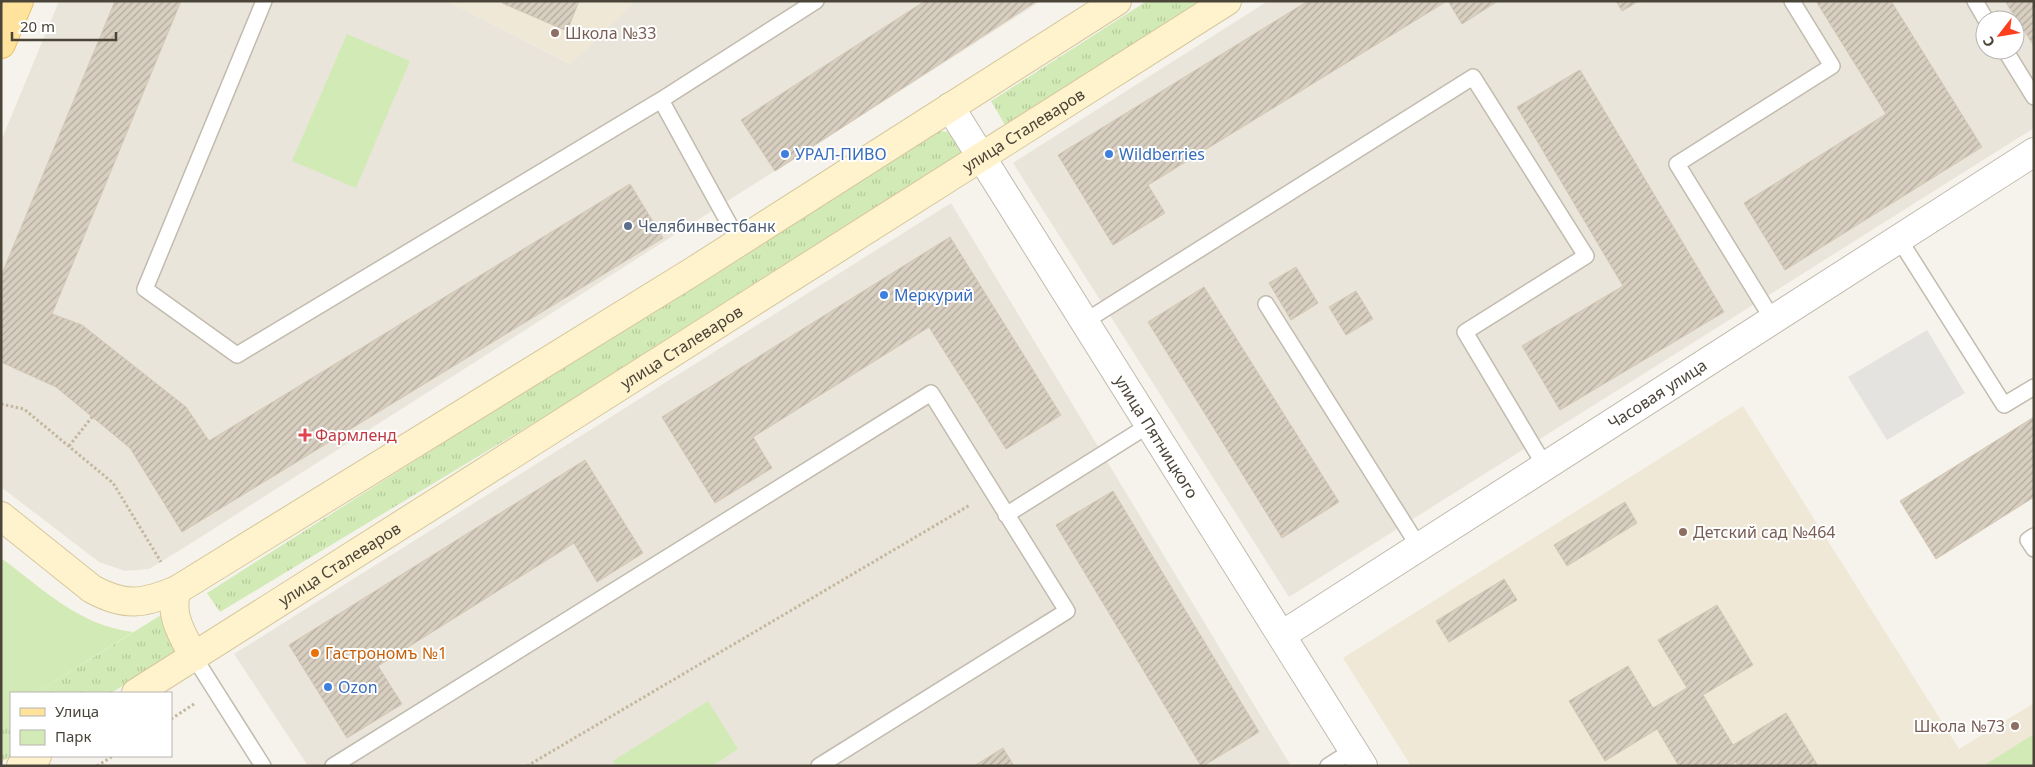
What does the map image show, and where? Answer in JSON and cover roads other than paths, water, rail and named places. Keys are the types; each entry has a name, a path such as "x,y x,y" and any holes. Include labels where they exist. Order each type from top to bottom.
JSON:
{"main road":[{"path":"1,44 19,1"}],"street":[{"path":"1,516 92,589 107,597 136,602 151,600 177,590 739,242 1116,1"},
{"name":"улица Сталеваров","path":"138,692 1227,1"},
{"name":"улица Пятницкого","path":"950,108 1358,758"},
{"name":"Часовая улица","path":"1282,635 2034,152"},
{"path":"177,590 174,605 175,615 180,630 194,657"},
{"path":"22,766 36,757"}],"lane":[{"path":"264,1 145,289 237,355 661,100 816,1"},
{"path":"1773,320 1677,164 1832,66 1792,1"},
{"path":"2011,60 2034,97"},
{"path":"1084,322 1473,77 1586,256 1465,332 1545,466"},
{"path":"661,100 739,242"},
{"path":"1899,239 2004,406 2034,387"},
{"path":"1266,304 1419,547"},
{"path":"333,766 931,393 1067,611 819,766"},
{"path":"1006,515 1149,426"},
{"path":"2034,536 2028,540 2034,549"},
{"path":"194,657 263,766"},
{"path":"1328,766 1358,758"}],"place":[{"name":"Школа №33","path":"555,33"},
{"name":"УРАЛ-ПИВО","path":"785,154"},
{"name":"Wildberries","path":"1109,154"},
{"name":"Челябинвестбанк","path":"628,226"},
{"name":"Меркурий","path":"884,295"},
{"name":"Фармленд","path":"305,435"},
{"name":"Детский сад №464","path":"1683,532"},
{"name":"Гастрономъ №1","path":"315,653"},
{"name":"Ozon","path":"328,687"},
{"name":"Школа №73","path":"2015,726"}]}
